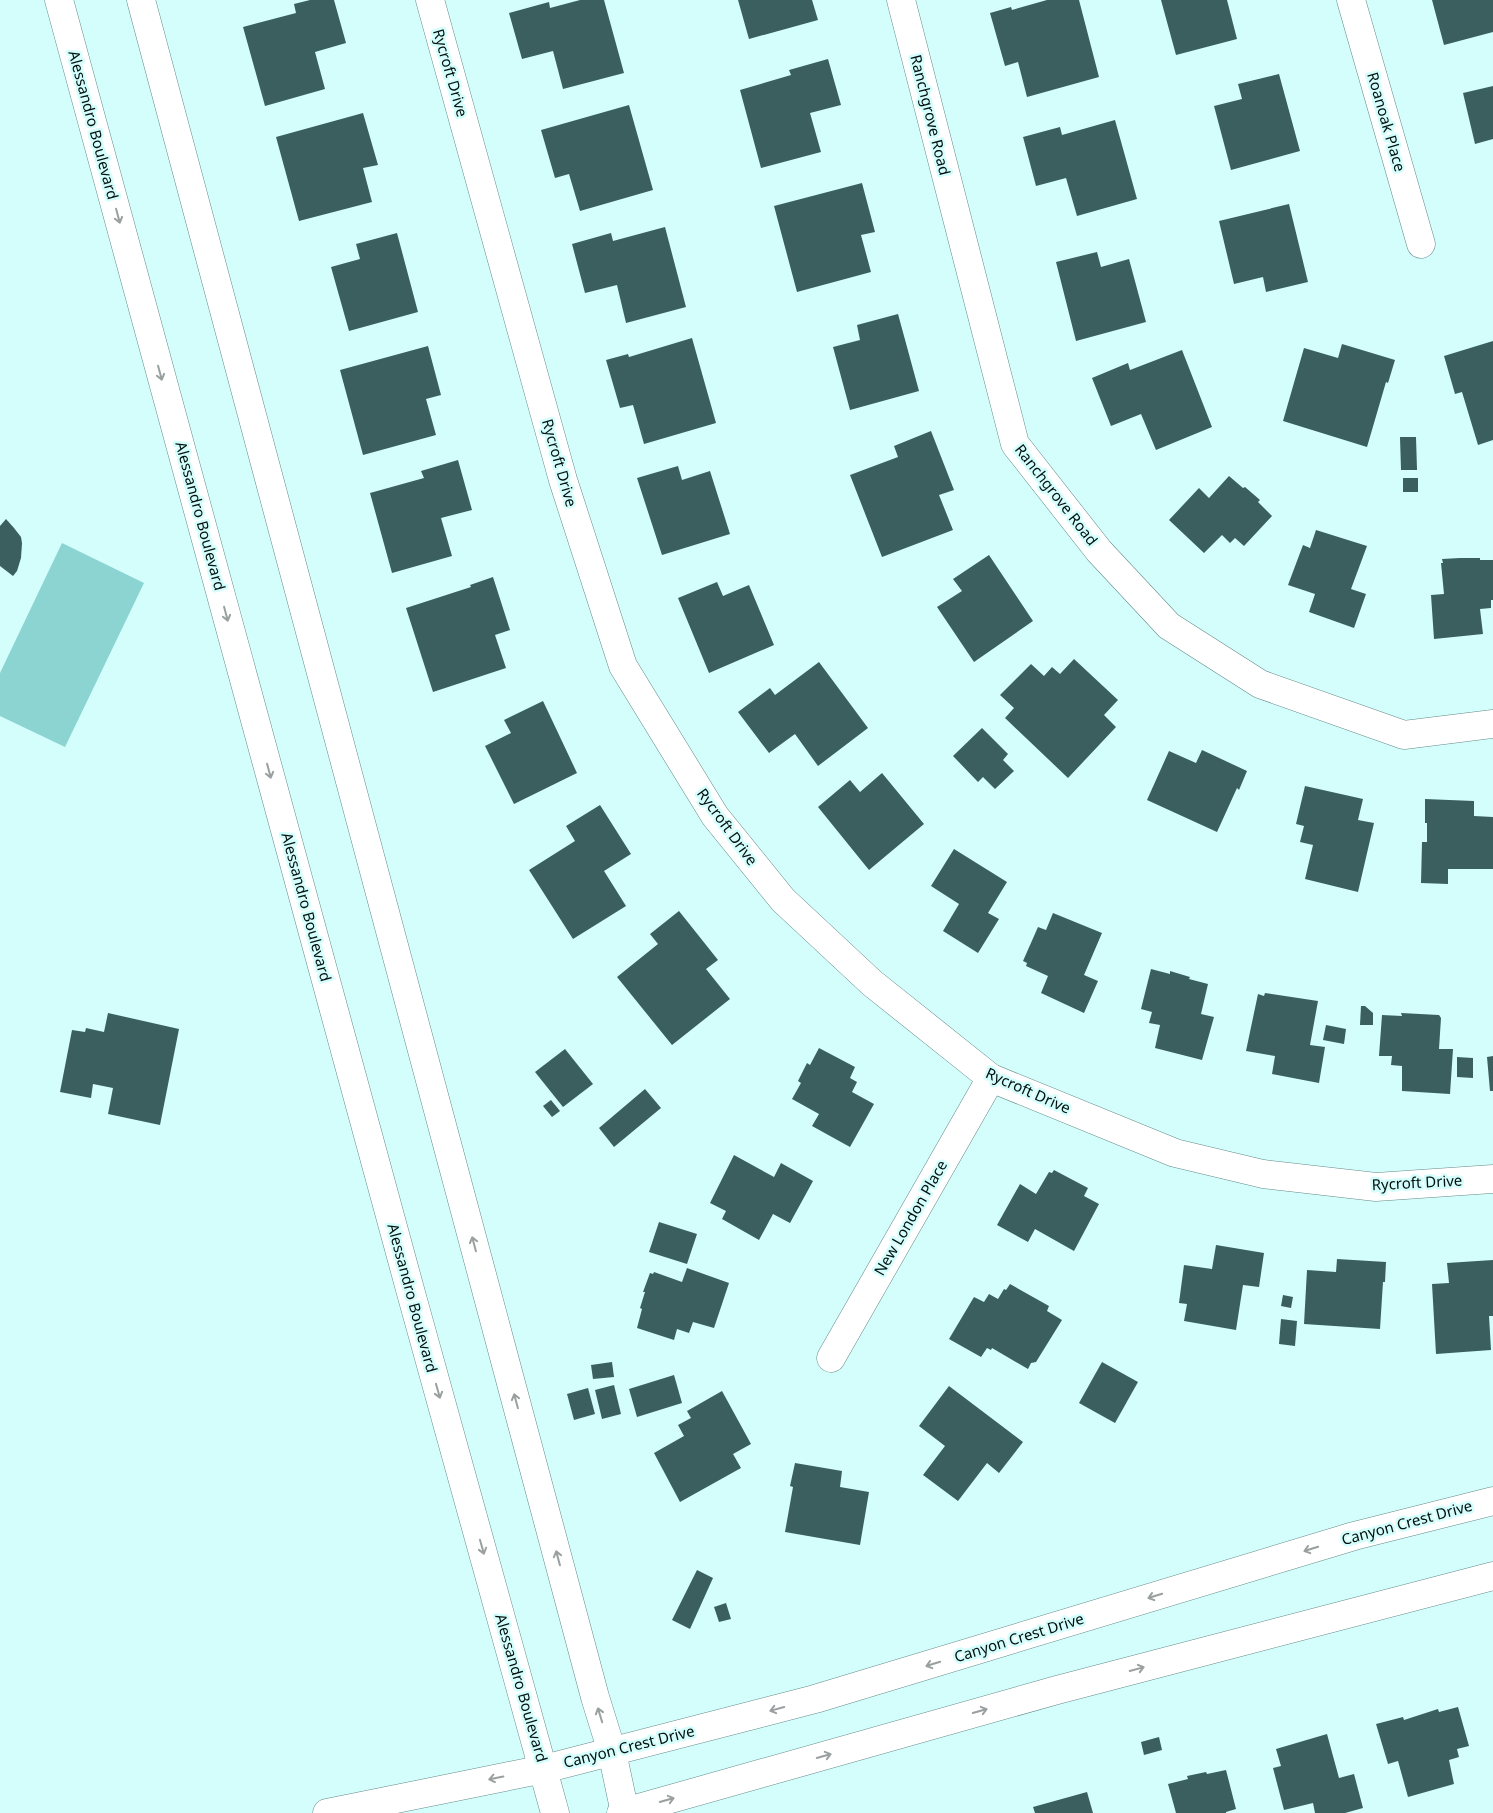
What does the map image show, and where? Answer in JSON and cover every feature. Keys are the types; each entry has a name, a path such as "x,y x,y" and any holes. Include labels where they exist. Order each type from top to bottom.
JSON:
{"main road":[{"name":"Alessandro Boulevard","path":"59,0 411,1293 555,1813"},
{"path":"141,0 595,1697 612,1752 623,1813 1057,1690 1493,1576"},
{"name":"Rycroft Drive","path":"430,0 564,480 623,666 715,816 783,900 872,983 991,1078 1175,1153 1263,1174 1376,1187 1493,1179"},
{"name":"Ranchgrove Road","path":"901,0 1015,444 1099,551 1169,626 1260,684 1404,735 1493,724"},
{"name":"Roanoak Place","path":"1351,0 1421,244"},
{"name":"New London Place","path":"832,1358 991,1078"},
{"name":"Canyon Crest Drive","path":"327,1813 544,1769 815,1699 1354,1536 1493,1501"}],"shaded area":[{"path":"62,543 144,583 65,747 0,716 0,673"}],"building":[{"path":"310,0 334,0 346,43 315,52 325,89 265,106 243,27 296,13 294,4"},
{"path":"580,0 604,0 624,73 563,89 553,51 522,59 509,13 549,2 550,8"},
{"path":"738,0 812,0 818,20 749,39"},
{"path":"1047,0 1079,0 1099,77 1027,97 1018,62 1005,66 990,13 1011,7 1012,10"},
{"path":"1161,0 1227,0 1237,39 1176,55"},
{"path":"1432,0 1493,0 1493,32 1444,45"},
{"path":"828,59 841,105 810,113 821,152 761,168 740,90 791,75 789,70"},
{"path":"1279,74 1300,151 1231,170 1214,106 1242,99 1238,84"},
{"path":"1493,86 1493,139 1475,144 1463,93"},
{"path":"629,105 653,190 580,211 569,174 555,178 541,130"},
{"path":"363,113 378,165 363,168 372,202 299,221 276,137"},
{"path":"1115,120 1137,199 1077,216 1066,178 1036,186 1023,137 1060,127 1062,135"},
{"path":"862,183 875,232 861,235 871,272 797,292 774,206"},
{"path":"1289,204 1308,282 1266,292 1263,277 1234,284 1219,221"},
{"path":"665,227 686,307 626,323 617,285 585,293 572,244 611,233 613,241"},
{"path":"397,233 418,312 349,331 331,267 360,259 356,244"},
{"path":"1097,252 1101,267 1129,259 1146,322 1076,341 1056,262"},
{"path":"898,314 919,391 850,410 833,347 860,340 857,325"},
{"path":"692,338 716,423 644,444 633,405 620,408 606,360 628,354 629,357"},
{"path":"1493,341 1493,440 1478,445 1462,392 1455,394 1444,356"},
{"path":"1342,344 1395,360 1388,383 1386,382 1367,447 1283,421 1304,348 1338,358"},
{"path":"428,346 441,395 426,399 436,435 363,455 340,370"},
{"path":"1182,350 1212,427 1156,450 1141,414 1111,426 1092,378 1128,363 1130,370"},
{"path":"931,431 954,490 939,495 953,530 882,557 850,475 898,457 894,446"},
{"path":"1400,437 1416,437 1417,470 1401,470"},
{"path":"458,460 472,510 441,518 452,556 392,573 370,493 424,478 421,471"},
{"path":"678,466 682,480 710,471 730,534 662,555 637,478"},
{"path":"1229,476 1260,500 1258,502 1272,516 1244,546 1235,538 1230,543 1222,535 1204,553 1169,520 1199,488 1209,498"},
{"path":"1403,478 1418,478 1418,492 1403,492"},
{"path":"6,519 21,537 22,543 21,558 17,571 13,576 0,566 0,526"},
{"path":"1316,530 1367,546 1351,589 1366,594 1354,628 1309,612 1315,594 1288,585 1303,545 1310,548"},
{"path":"989,555 1033,621 974,662 937,607 962,591 953,579"},
{"path":"1442,559 1493,560 1493,600 1491,600 1491,608 1480,609 1483,634 1434,639 1431,595 1444,594"},
{"path":"493,577 510,630 495,635 506,668 433,692 406,608 471,587 470,585"},
{"path":"717,582 723,596 749,585 774,645 709,673 678,598"},
{"path":"1074,659 1118,700 1104,715 1116,727 1068,778 1005,718 1014,708 1000,695 1031,664 1044,676 1052,667 1060,674"},
{"path":"819,662 868,728 818,766 795,734 769,753 738,712 770,688 775,695"},
{"path":"543,701 577,773 514,804 485,746 511,733 504,720"},
{"path":"982,728 1008,754 1003,760 1014,771 995,789 983,777 978,782 953,756"},
{"path":"1202,750 1247,771 1217,832 1147,800 1169,751 1196,763"},
{"path":"882,773 924,824 869,870 818,807 850,780 860,792"},
{"path":"1305,786 1363,799 1358,820 1374,823 1358,892 1305,879 1313,845 1300,842 1304,826 1296,824"},
{"path":"1425,799 1474,801 1474,816 1493,817 1493,869 1448,869 1448,884 1421,883 1422,842 1427,842"},
{"path":"600,805 631,854 604,871 626,906 573,939 529,870 575,841 566,826"},
{"path":"954,849 1007,882 988,913 999,919 978,953 943,931 959,904 931,886"},
{"path":"679,911 718,960 706,969 730,999 672,1045 617,977 658,944 650,934"},
{"path":"1053,913 1102,933 1084,975 1098,981 1084,1013 1041,993 1048,976 1026,966 1027,963 1023,961 1038,927 1046,930"},
{"path":"1151,969 1170,974 1170,971 1208,984 1201,1014 1214,1017 1202,1060 1155,1048 1160,1025 1149,1023 1152,1012 1141,1009"},
{"path":"1265,993 1318,1001 1310,1045 1325,1047 1319,1083 1272,1074 1275,1056 1246,1051 1258,994 1264,996"},
{"path":"1361,1006 1365,1006 1373,1013 1373,1025 1360,1025"},
{"path":"108,1013 179,1029 160,1125 108,1114 113,1088 93,1084 91,1098 60,1092 72,1030 85,1032 86,1028 104,1032"},
{"path":"1401,1013 1439,1015 1441,1018 1439,1049 1453,1049 1450,1094 1402,1091 1402,1066 1391,1065 1392,1056 1379,1056 1382,1015 1402,1016"},
{"path":"1326,1025 1346,1029 1344,1044 1323,1040"},
{"path":"819,1048 855,1067 850,1078 857,1082 852,1092 874,1104 850,1147 812,1126 819,1114 792,1099 801,1083 798,1081 807,1063 810,1065"},
{"path":"565,1049 593,1084 563,1107 535,1072"},
{"path":"1493,1056 1493,1091 1490,1091 1487,1057"},
{"path":"1457,1057 1473,1058 1473,1078 1457,1077"},
{"path":"645,1089 661,1108 614,1147 599,1128"},
{"path":"551,1100 560,1111 552,1117 543,1106"},
{"path":"734,1155 774,1177 781,1163 813,1181 790,1223 773,1214 759,1240 722,1219 726,1211 710,1203"},
{"path":"1054,1170 1088,1188 1084,1196 1099,1204 1074,1251 1035,1229 1028,1242 997,1225 1020,1184 1036,1194 1049,1172 1052,1173"},
{"path":"659,1222 697,1234 687,1264 649,1252"},
{"path":"1216,1245 1264,1253 1259,1287 1243,1285 1236,1330 1184,1321 1187,1304 1179,1303 1184,1265 1212,1269"},
{"path":"1337,1259 1386,1262 1380,1329 1304,1324 1307,1270 1336,1272"},
{"path":"1493,1260 1493,1316 1489,1316 1491,1350 1436,1354 1432,1284 1449,1283 1447,1263"},
{"path":"687,1268 729,1283 714,1328 693,1322 689,1333 677,1329 674,1340 637,1328 645,1292 643,1292 650,1273 653,1274 654,1272 682,1282"},
{"path":"1010,1284 1049,1306 1047,1311 1062,1320 1036,1362 1031,1363 1028,1369 992,1348 991,1350 987,1348 981,1357 949,1339 974,1297 984,1302 989,1294 998,1299 1004,1289 1006,1290"},
{"path":"1283,1295 1293,1297 1291,1308 1281,1306"},
{"path":"1281,1319 1297,1321 1295,1346 1279,1344"},
{"path":"612,1362 614,1377 593,1379 591,1365"},
{"path":"1102,1362 1138,1382 1115,1423 1079,1403"},
{"path":"674,1375 682,1403 637,1417 629,1389"},
{"path":"614,1385 621,1414 602,1419 595,1390"},
{"path":"949,1386 1023,1442 999,1473 987,1463 958,1501 923,1475 945,1446 919,1426"},
{"path":"588,1388 595,1414 574,1420 567,1394"},
{"path":"722,1391 751,1444 733,1454 741,1468 680,1502 654,1453 684,1436 678,1425 691,1418 687,1411"},
{"path":"795,1463 842,1471 840,1487 869,1492 860,1545 785,1532 793,1487 790,1486"},
{"path":"697,1570 713,1578 690,1629 672,1620"},
{"path":"726,1603 731,1619 719,1622 714,1607"},
{"path":"1458,1707 1469,1746 1457,1749 1459,1757 1449,1760 1454,1784 1408,1797 1398,1761 1388,1764 1376,1724 1403,1717 1404,1720 1438,1709 1439,1712"},
{"path":"1327,1734 1339,1778 1354,1774 1363,1808 1345,1813 1315,1813 1313,1803 1284,1810 1273,1768 1281,1766 1276,1749"},
{"path":"1159,1737 1162,1750 1144,1755 1141,1742"},
{"path":"1226,1770 1236,1809 1226,1813 1176,1813 1168,1784 1188,1779 1187,1776"},
{"path":"1087,1792 1093,1813 1035,1813 1033,1807"}]}
